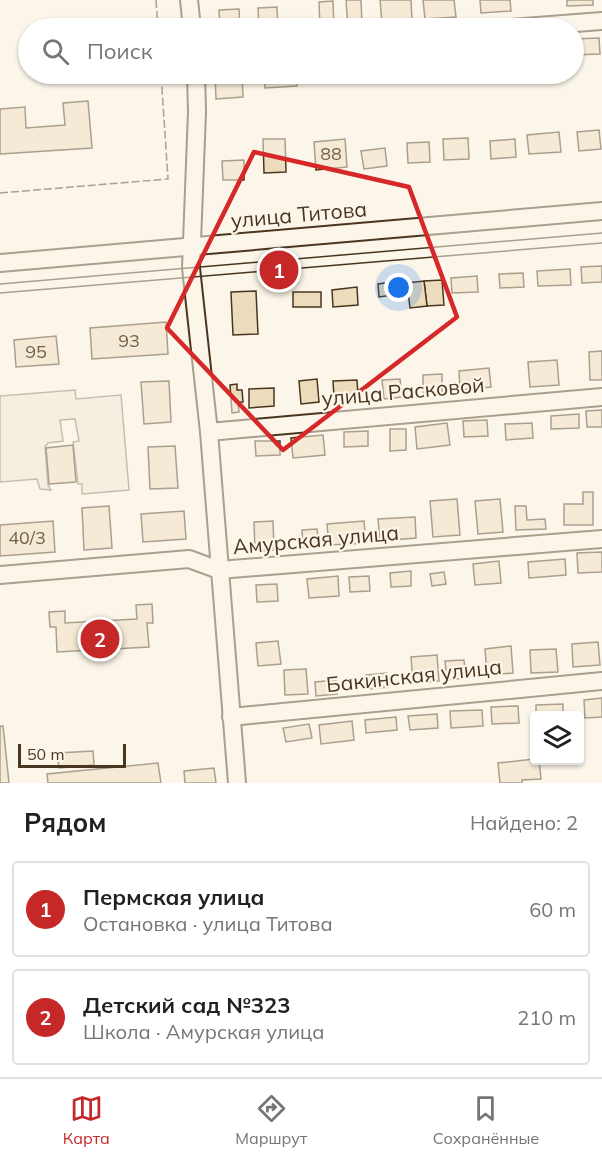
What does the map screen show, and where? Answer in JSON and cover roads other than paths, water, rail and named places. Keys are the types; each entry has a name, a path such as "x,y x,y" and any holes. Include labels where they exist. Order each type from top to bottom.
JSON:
{"street":[{"path":"189,0 191,18"},
{"path":"584,22 602,21"},
{"path":"196,84 191,268 209,432 237,783"},
{"name":"улица Титова","path":"0,263 602,211"},
{"name":"улица Расковой","path":"209,432 602,397"},
{"name":"Амурская улица","path":"0,575 189,559 219,570 602,539"},
{"name":"Бакинская улица","path":"231,717 602,681"}],"tram line":[{"path":"0,284 602,233"},
{"path":"0,293 602,243"}],"place":[{"name":"Пермская улица","path":"279,270"},
{"name":"Детский сад №323","path":"100,639"}]}
